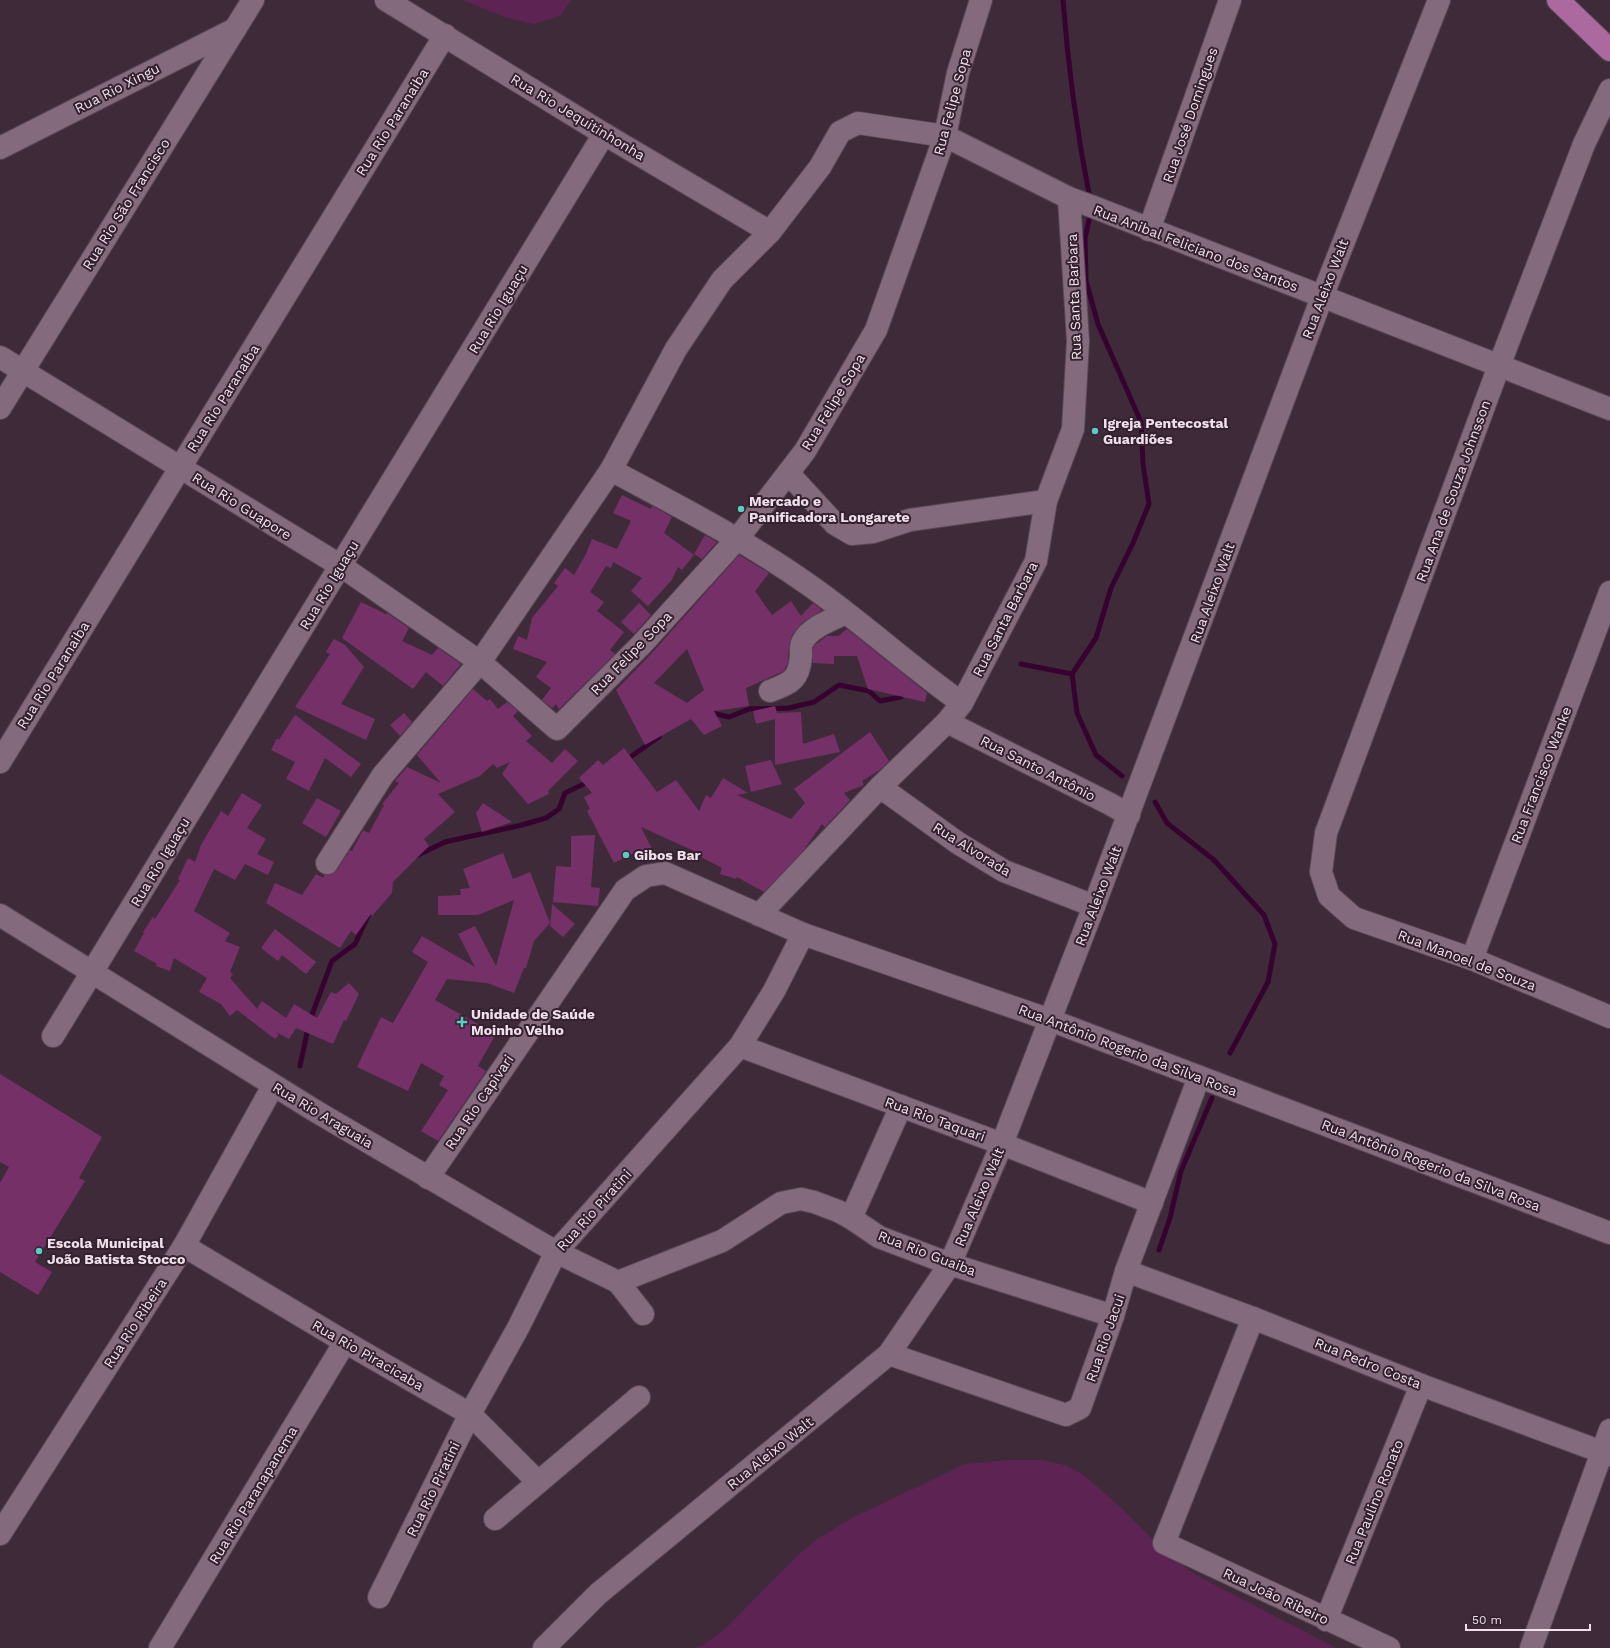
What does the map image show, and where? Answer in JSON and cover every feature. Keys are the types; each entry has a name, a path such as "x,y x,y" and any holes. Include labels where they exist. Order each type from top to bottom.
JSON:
{"main road":[{"path":"1558,0 1610,50"}],"street":[{"name":"Rua Rio São Francisco","path":"0,408 253,0"},
{"name":"Rua Rio Jequitinhonha","path":"386,0 604,134 770,232"},
{"name":"Rua Felipe Sopa","path":"557,728 641,645 738,538 805,452 876,330 944,136 958,73 981,0"},
{"name":"Rua José Domingues","path":"1149,230 1230,0"},
{"name":"Rua Aleixo Walt","path":"544,1648 598,1594 889,1354 950,1264 1002,1144 1050,1020 1129,815 1322,297 1439,0"},
{"name":"Rua Rio Xingu","path":"0,148 235,29"},
{"name":"Rua Rio Paranaiba","path":"0,762 445,35"},
{"name":"Rua Ana de Souza Johnsson","path":"1329,896 1321,872 1326,833 1499,366 1584,144 1610,90"},
{"name":"Rua Anibal Feliciano dos Santos","path":"326,863 383,775 480,662 611,470 676,350 722,280 770,232 820,166 840,132 858,123 944,136 1069,198 1610,409"},
{"name":"Rua Rio Iguaçu","path":"53,1036 93,973 604,134"},
{"name":"Rua Santa Barbara","path":"759,914 880,787 947,722 962,704 1036,561 1046,501 1074,429 1078,341 1069,198"},
{"name":"Rua Rio Guapore","path":"0,357 341,566 480,662 557,728"},
{"path":"611,470 738,538 810,585 932,683 962,704"},
{"path":"788,473 835,524 852,534 873,532 910,520 1046,501"},
{"name":"Rua Francisco Wanke","path":"1472,959 1610,592"},
{"path":"770,691 791,683 797,676 800,666 801,643 807,635 822,625 846,613"},
{"name":"Rua Santo Antônio","path":"947,722 1129,815"},
{"name":"Rua Alvorada","path":"880,787 958,843 1004,871 1094,906"},
{"name":"Rua Antônio Rogerio da Silva Rosa","path":"646,876 665,873 804,934 1050,1020 1610,1233"},
{"name":"Rua Rio Capivari","path":"428,1178 625,890 646,876"},
{"name":"Rua Manoel de Souza","path":"1329,896 1354,918 1472,959 1610,1017"},
{"name":"Rua Rio Araguaia","path":"0,915 273,1086 556,1252 618,1282 643,1314"},
{"name":"Rua Rio Piratini","path":"379,1597 470,1414 518,1328 556,1252 740,1046 774,991 804,934"},
{"name":"Rua Rio Taquari","path":"740,1046 1002,1144 1152,1203"},
{"name":"Rua Rio Jacui","path":"889,1354 1066,1414 1080,1408 1113,1316 1126,1271 1199,1077"},
{"name":"Rua Rio Ribeira","path":"0,1534 184,1246 273,1086"},
{"path":"852,1218 901,1106"},
{"name":"Rua Rio Guaiba","path":"618,1282 722,1241 781,1203 801,1199 814,1202 852,1218 879,1237 950,1264 1113,1316"},
{"name":"Rua Rio Piracicaba","path":"184,1246 345,1342 470,1414 538,1482"},
{"name":"Rua Pedro Costa","path":"1126,1271 1254,1318 1421,1385 1606,1453"},
{"name":"Rua João Ribeiro","path":"1254,1318 1164,1543 1326,1620 1389,1648"},
{"name":"Rua Rio Paranapanema","path":"160,1648 345,1342"},
{"name":"Rua Paulino Ronato","path":"1326,1620 1421,1385"},
{"path":"495,1519 639,1397"},
{"path":"1531,1648 1606,1453 1610,1430"}],"shaded area":[{"path":"462,0 571,0 560,16 534,24 508,18"},
{"path":"1009,1460 1043,1460 1068,1466 1085,1476 1116,1503 1162,1549 1196,1575 1336,1648 695,1648 703,1645 725,1629 796,1557 817,1539 854,1517 965,1464"}],"building":[{"path":"622,495 651,509 652,506 672,517 664,533 694,555 682,570 678,567 671,581 648,606 631,591 642,578 613,562 611,568 606,566 590,592 604,602 597,611 624,632 610,650 615,654 559,709 556,704 552,708 542,700 551,688 536,677 547,662 513,649 518,636 527,640 532,618 558,586 554,583 565,568 574,575 586,554 592,539 617,549 631,521 613,513"},
{"path":"705,535 717,542 702,559 694,554"},
{"path":"739,555 769,573 755,591 772,615 791,601 801,616 813,603 822,610 803,622 792,635 789,644 788,662 784,671 746,688 749,706 714,711 722,726 704,735 691,719 645,745 616,690 651,654","holes":["687,649 704,690 687,703 654,683"]},
{"path":"361,602 386,614 387,613 409,628 402,641 432,655 438,648 461,664 443,686 426,672 413,689 342,638"},
{"path":"639,603 651,615 634,634 621,622"},
{"path":"847,629 927,693 925,702 868,689 857,656 834,656 834,664 813,663 813,648 816,644 827,636 838,636"},
{"path":"334,639 345,645 364,667 341,704 375,719 366,740 295,707 330,654 326,652"},
{"path":"473,689 487,701 490,699 498,709 507,702 518,711 513,716 532,736 526,741 552,763 565,749 578,761 548,791 549,794 528,804 502,774 510,762 497,768 493,764 480,776 438,794 455,812 424,839 429,846 393,882 392,893 372,916 371,914 356,935 351,931 340,948 266,903 275,883 302,895 316,874 323,878 324,875 332,874 337,870 350,850 352,851 363,830 369,833 384,805 382,804 399,783 395,781 407,767 441,783 417,755"},
{"path":"775,706 777,713 801,712 803,744 834,734 840,752 775,765 775,719 756,724 753,711"},
{"path":"404,713 412,722 400,736 390,725"},
{"path":"295,715 361,764 351,777 325,758 309,791 286,779 295,762 271,750 277,738 279,740"},
{"path":"870,732 889,761 881,769 862,781 864,785 844,793 850,800 825,827 822,824 803,851 764,892 737,877 736,879 720,874 722,868 701,857 703,855 641,827 652,849 636,857 634,853 614,863 587,811 590,809 584,797 592,793 579,778 598,760 603,765 624,748 657,792 676,780 699,811 706,795 711,798 723,778 748,793 737,795 791,819 805,803 794,789"},
{"path":"771,760 782,784 751,792 745,766"},
{"path":"242,793 262,805 247,828 266,839 257,854 274,862 268,875 245,864 235,880 214,869 194,911 230,933 225,941 240,947 230,972 233,974 230,978 257,1009 262,1001 286,1018 294,1004 317,1018 331,992 336,994 349,983 359,994 346,1021 344,1020 333,1044 296,1028 289,1039 276,1032 279,1035 275,1039 237,1010 230,1016 221,1004 199,992 207,978 174,958 170,971 156,966 157,964 134,951 144,933 143,932 153,917 155,919 180,880 178,879 188,858 195,862 201,845 221,811 228,816"},
{"path":"317,798 341,811 326,837 302,823"},
{"path":"483,803 512,822 482,832 476,813"},
{"path":"595,835 591,887 600,888 598,906 553,902 556,866 571,867 571,836"},
{"path":"503,853 513,879 530,872 550,923 534,941 526,968 524,968 514,993 487,983 447,979 435,1000 496,1034 478,1066 486,1071 438,1141 421,1131 448,1090 439,1085 444,1076 421,1063 408,1091 357,1067 381,1017 393,1023 428,962 412,952 422,936 475,967 458,934 475,926 496,966 514,900 478,915 438,915 438,896 461,895 460,889 470,888 463,869"},
{"path":"552,904 575,924 563,937 550,926"},
{"path":"275,929 316,962 306,974 282,955 278,961 261,948"},
{"path":"0,1074 102,1137 79,1178 85,1181 35,1262 52,1272 38,1295 0,1272 0,1183 9,1167 0,1162"}],"waterway":[{"path":"1063,0 1074,100 1090,199"},
{"path":"1091,211 1085,238 1086,281 1098,324 1141,422 1143,464 1149,504 1133,543 1111,588 1096,638 1072,674 1077,713 1096,755 1122,776"},
{"path":"1021,664 1072,674"},
{"path":"708,712 729,717 749,709 789,708 814,702 839,685 869,691 880,701 901,697"},
{"path":"626,760 659,737"},
{"path":"416,856 445,842 522,825 546,818 559,809 565,793 590,781"},
{"path":"1155,802 1167,823 1214,860 1264,915 1275,944 1268,982 1230,1053"},
{"path":"310,1020 332,961 355,944 368,916"},
{"path":"300,1066 308,1028"},
{"path":"1159,1250 1170,1218 1181,1171 1212,1098"}],"place":[{"name":"Igreja Pentecostal Guardiões","path":"1095,431"},
{"name":"Mercado e Panificadora Longarete","path":"741,509"},
{"name":"Gibos Bar","path":"626,855"},
{"name":"Unidade de Saúde Moinho Velho","path":"462,1022"},
{"name":"Escola Municipal João Batista Stocco","path":"39,1251"}]}
